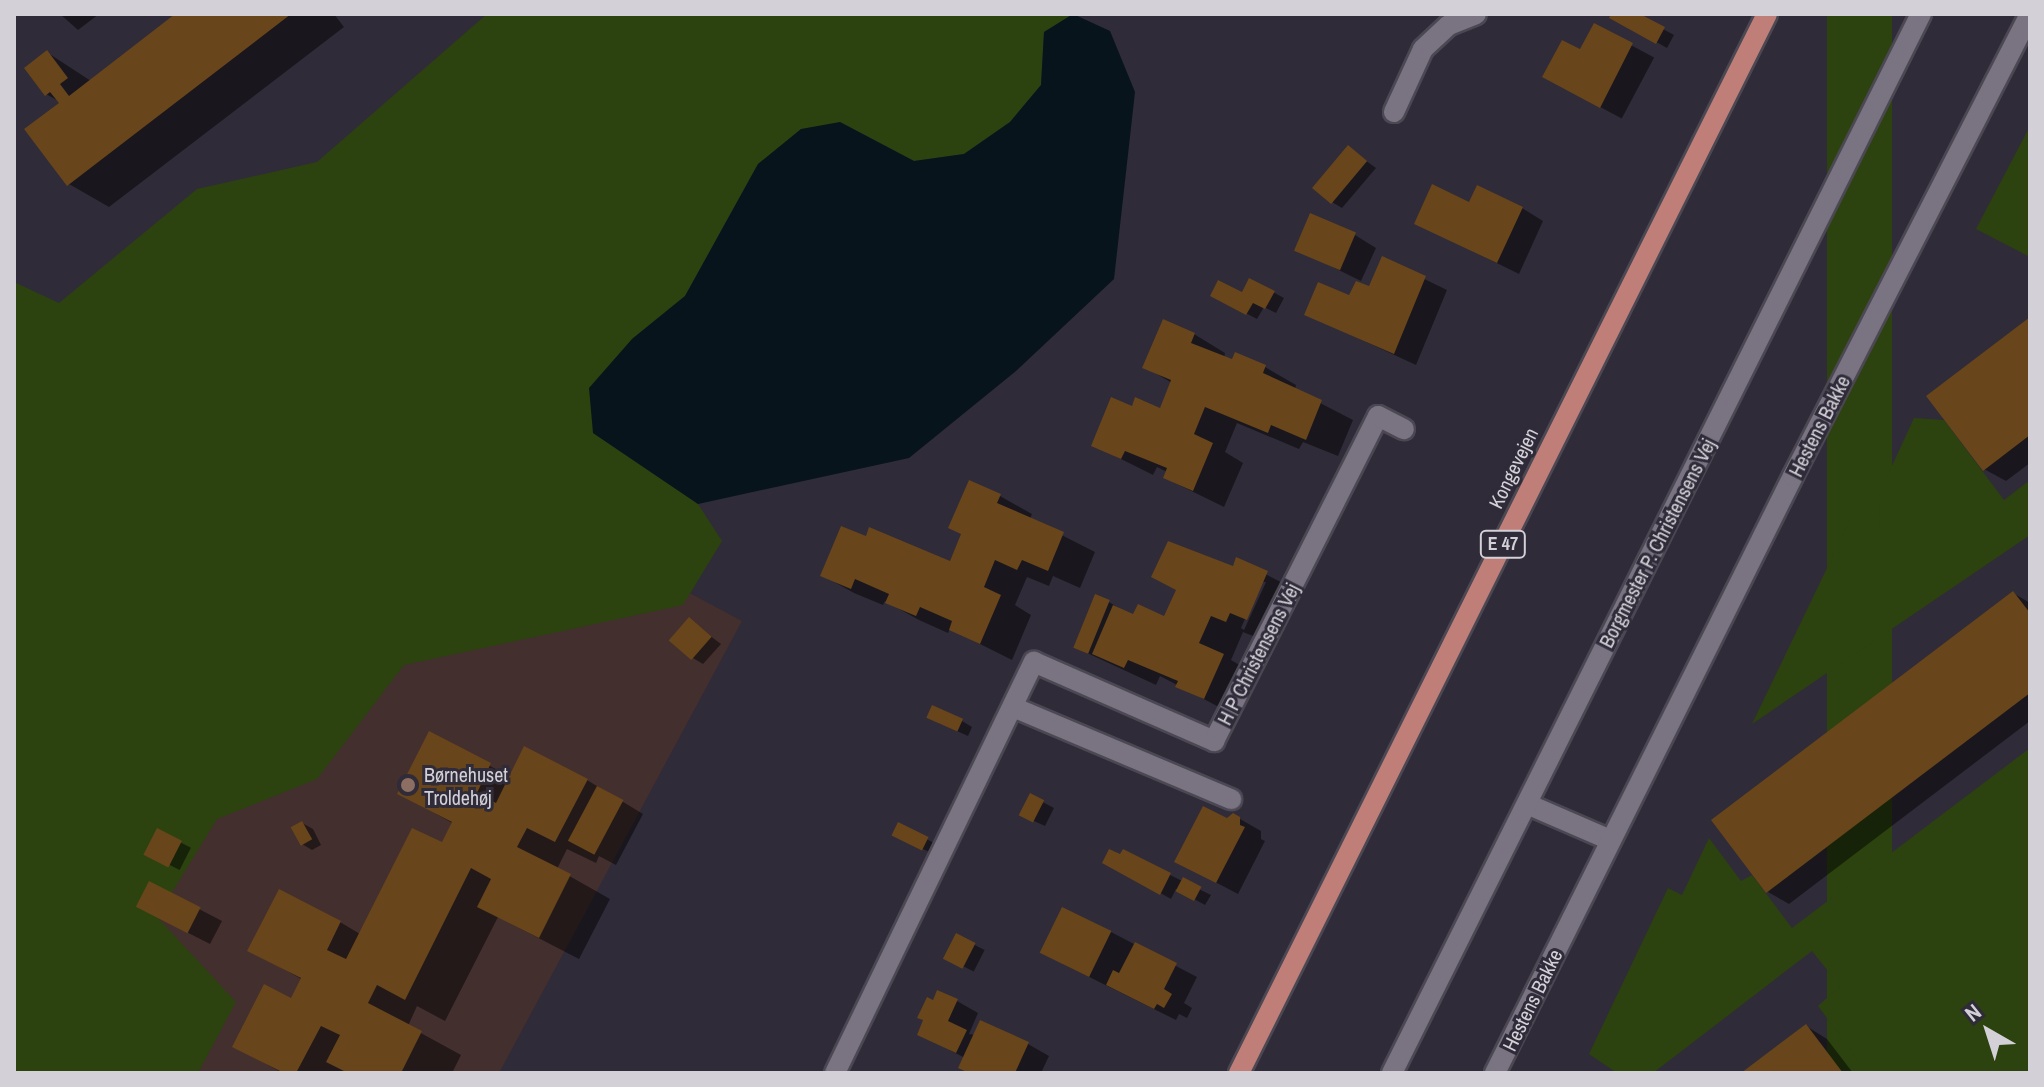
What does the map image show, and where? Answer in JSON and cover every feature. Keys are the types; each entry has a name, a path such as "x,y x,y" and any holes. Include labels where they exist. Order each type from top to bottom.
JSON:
{"main road":[{"name":"Kongevejen","path":"1239,1073 1767,14"}],"street":[{"path":"1394,112 1423,49 1449,25 1476,14"},
{"name":"Borgmester P. Christensens Vej","path":"1392,1073 1921,14"},
{"name":"Hestens Bakke","path":"1495,1073 1610,840 2030,14"},
{"name":"H P Christensens Vej","path":"835,1073 1034,662 1214,741 1378,416 1404,429"},
{"path":"1013,707 1231,799"},
{"path":"1527,804 1610,840"}],"shaded area":[{"path":"1073,14 1110,31 1135,92 1114,279 1016,371 909,458 698,504 593,433 589,388 632,339 685,296 758,164 801,129 840,122 914,161 964,154 1010,122 1041,85 1044,32"},
{"name":"Børnehuset Troldehøj","path":"669,582 742,621 499,1073 152,1073 105,877 221,693"}],"green space":[{"path":"487,14 1073,14 1044,32 1041,85 1010,122 964,154 914,161 840,122 758,164 685,296 632,339 593,433 698,504 722,541 683,605 404,665 317,779 217,819 157,917 236,1002 198,1073 14,1073 14,282 59,303 197,189 317,162"},
{"path":"1827,14 1892,14 1892,1073 1827,1073"},
{"path":"2030,126 2030,257 1976,229"},
{"path":"1914,418 1944,420 2004,500 2030,480 2030,535 1752,724 1851,518 1880,532 1879,494"},
{"path":"2030,748 2030,1073 1843,1073 1858,1060 1818,1006 1840,986 1812,951 1653,1073 1617,1073 1589,1054 1668,888 1682,895 1709,838 1741,881 1752,875 1792,928"}],"building":[{"path":"175,14 291,14 67,186 24,129 59,103 50,92 45,96 24,68 47,50 68,78 60,84 69,96"},
{"path":"1611,14 1640,14 1665,27 1656,44 1609,18"},
{"path":"1594,23 1633,43 1600,108 1542,77 1562,40 1580,49"},
{"path":"1348,145 1367,161 1331,204 1312,188"},
{"path":"1432,184 1469,202 1477,185 1523,207 1497,263 1414,224"},
{"path":"1310,213 1356,233 1340,270 1294,251"},
{"path":"1382,256 1426,276 1394,354 1304,315 1318,282 1349,295 1356,281 1369,286"},
{"path":"1249,278 1275,291 1265,309 1253,303 1246,315 1210,296 1218,280 1242,292"},
{"path":"2030,317 2030,435 1983,471 1926,396"},
{"path":"1163,319 1195,333 1191,343 1232,359 1235,352 1266,365 1263,373 1322,400 1306,440 1271,425 1268,433 1205,407 1194,434 1213,443 1193,491 1163,478 1167,468 1125,451 1121,459 1091,446 1111,397 1132,406 1135,397 1160,408 1171,380 1142,368"},
{"path":"969,480 1001,494 997,503 1064,532 1048,571 1022,560 1017,570 995,560 984,587 1001,595 980,644 949,630 952,621 920,607 916,616 885,603 889,594 855,579 851,589 820,576 841,526 866,536 869,527 950,561 961,534 948,528"},
{"path":"1168,541 1233,566 1236,557 1268,571 1247,620 1230,613 1226,622 1211,616 1199,643 1224,654 1204,699 1175,687 1178,681 1128,660 1124,668 1092,654 1113,605 1133,614 1138,604 1164,616 1176,590 1151,577"},
{"path":"2013,591 2030,613 2030,693 1766,893 1711,820"},
{"path":"1095,594 1110,600 1088,654 1073,648"},
{"path":"689,617 712,637 691,660 669,640"},
{"path":"932,705 963,719 957,732 926,718"},
{"path":"429,731 491,763 477,793 496,803 524,746 588,779 555,842 527,828 517,847 571,874 539,938 477,907 491,879 471,868 405,1000 377,985 368,1003 422,1031 401,1073 348,1073 326,1062 340,1035 321,1026 296,1073 284,1073 232,1047 264,984 291,998 301,978 247,951 279,889 341,921 327,950 346,959 412,828 442,842 452,822 397,794"},
{"path":"597,786 623,800 594,855 568,841"},
{"path":"1030,793 1044,800 1033,823 1019,815"},
{"path":"1203,806 1227,818 1233,813 1240,817 1240,825 1245,827 1216,883 1174,862"},
{"path":"302,821 312,839 301,846 291,827"},
{"path":"898,822 929,837 922,850 891,835"},
{"path":"157,828 182,841 168,867 143,855"},
{"path":"1109,849 1120,854 1123,849 1171,873 1160,895 1102,863"},
{"path":"1183,877 1202,887 1194,901 1175,891"},
{"path":"149,881 201,907 188,933 136,907"},
{"path":"1062,907 1111,931 1089,977 1040,953"},
{"path":"956,933 976,943 962,969 943,959"},
{"path":"1135,942 1177,963 1164,989 1172,994 1164,1008 1157,1004 1154,1009 1106,985 1113,970 1119,973"},
{"path":"937,990 958,999 948,1021 967,1030 956,1053 917,1035 923,1020 917,1018 927,997 933,1000"},
{"path":"980,1020 1029,1042 1015,1073 969,1073 958,1068"},
{"path":"1806,1024 1843,1073 1741,1073"}],"place":[{"name":"Børnehuset Troldehøj","path":"408,785"}]}
